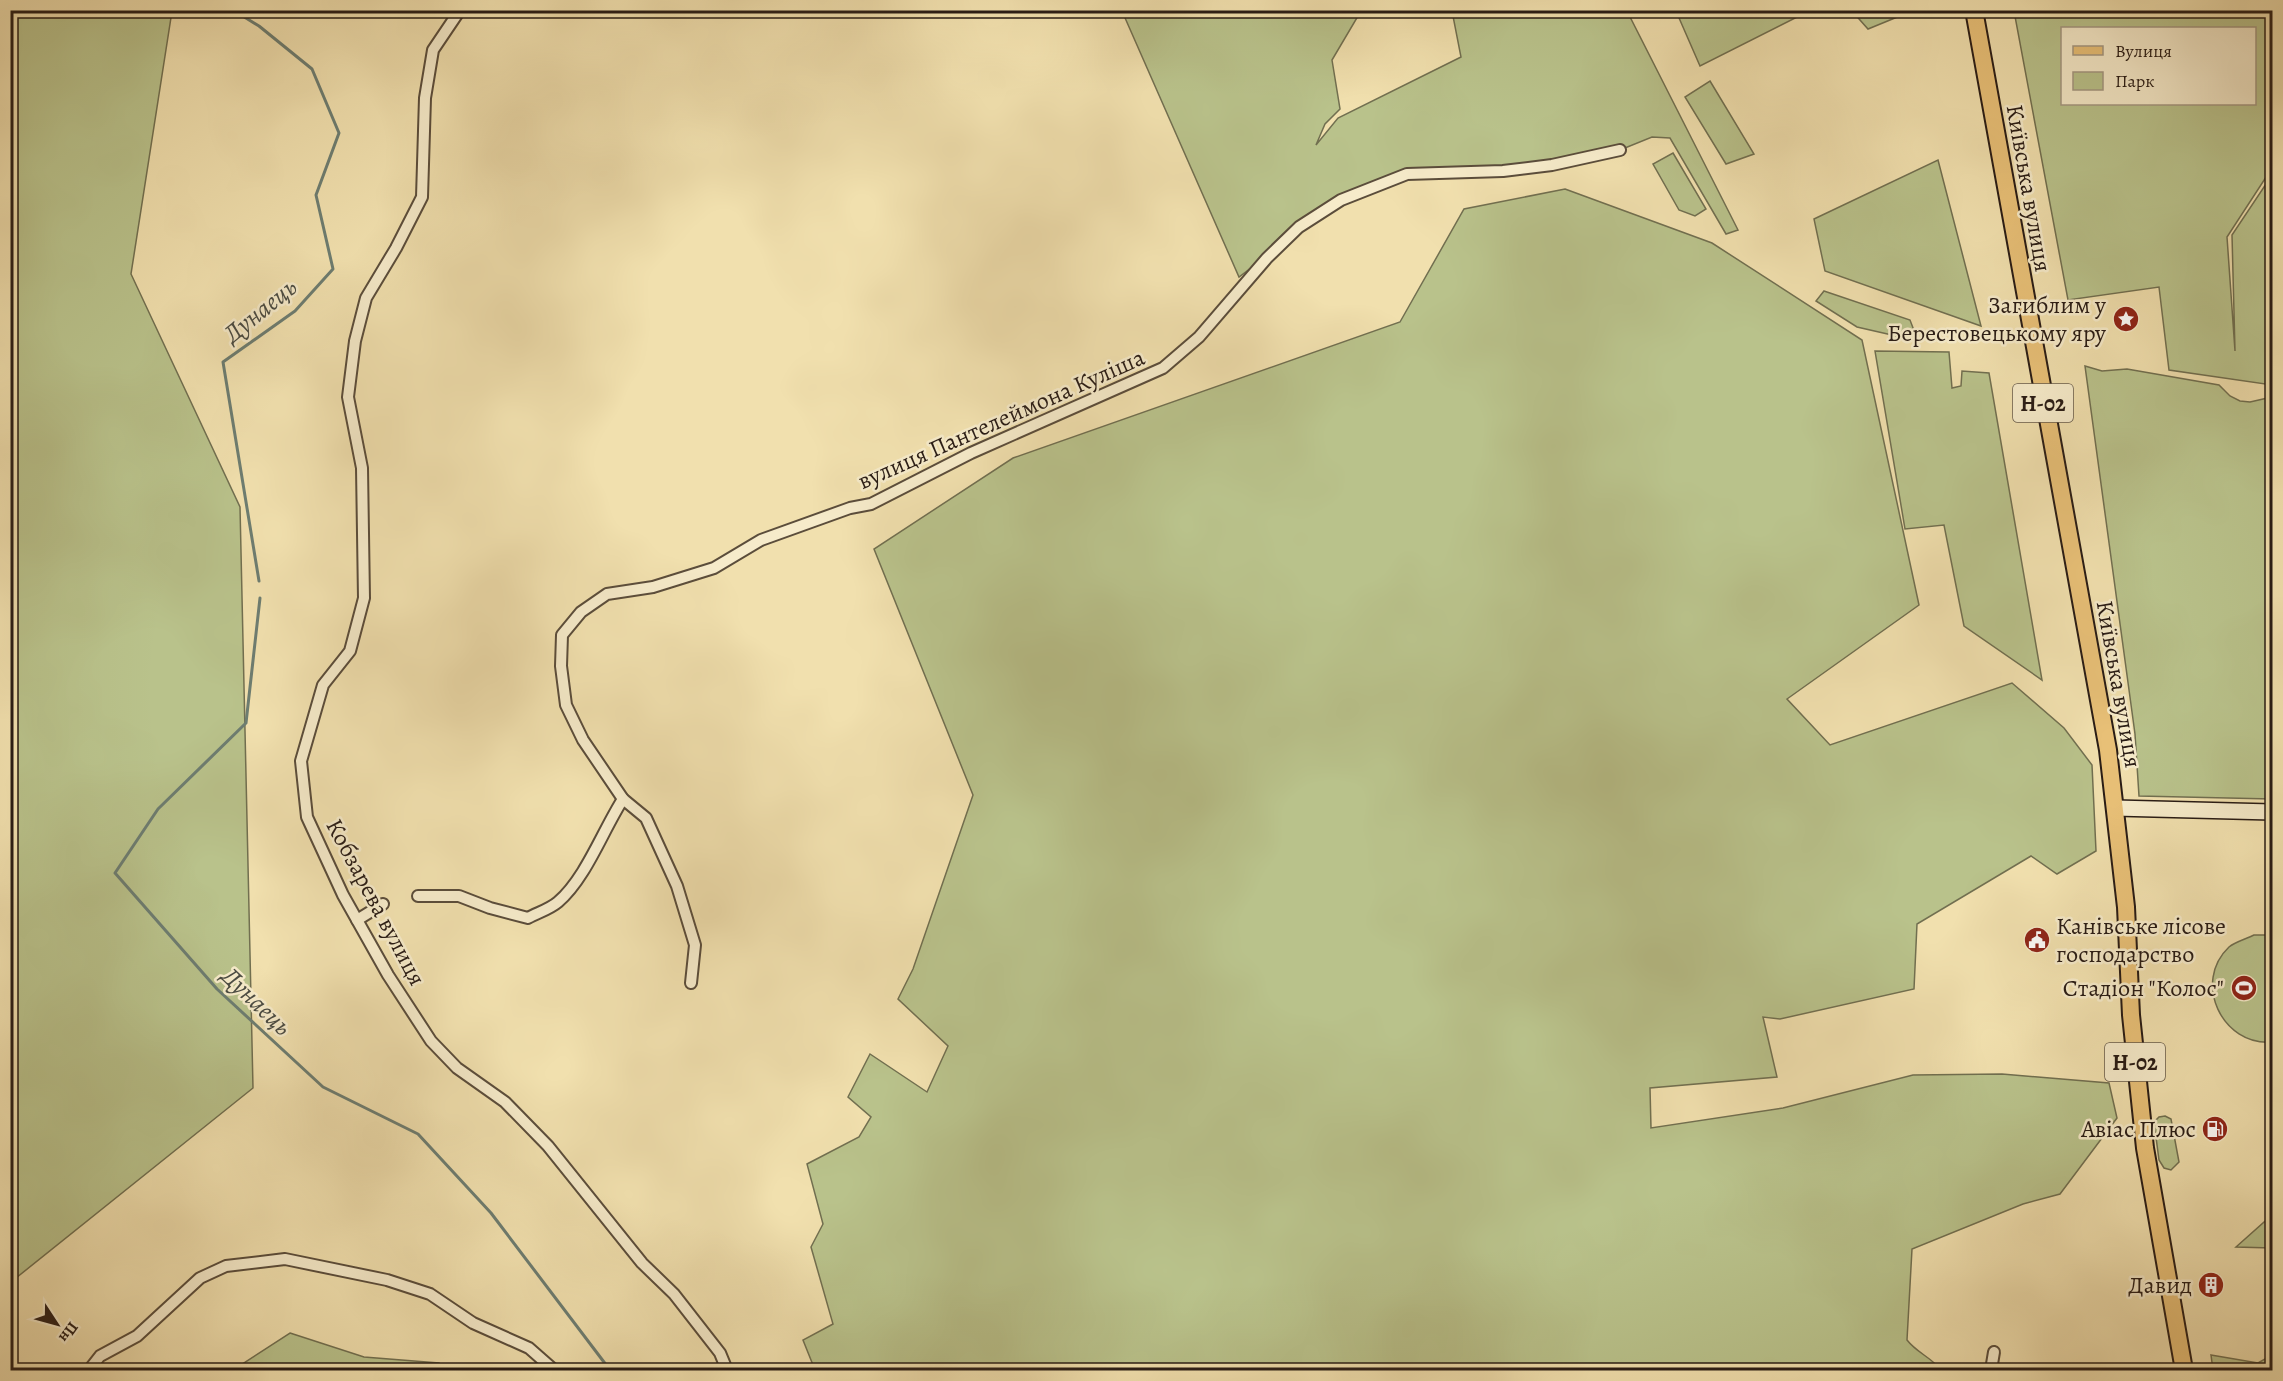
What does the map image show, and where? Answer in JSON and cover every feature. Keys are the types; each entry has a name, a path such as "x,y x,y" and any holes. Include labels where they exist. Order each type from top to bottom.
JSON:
{"main road":[{"name":"Київська вулиця","path":"1974,10 2108,750 2126,907 2131,1015 2145,1148 2184,1371"}],"street":[{"name":"Кобзарева вулиця","path":"460,10 433,50 425,98 422,197 396,248 366,298 355,341 348,397 362,468 364,598 350,651 323,686 301,761 307,817 357,920 388,975 431,1041 457,1068 505,1102 548,1146 642,1263 674,1294 720,1353 727,1371"},
{"name":"вулиця Пантелеймона Куліша","path":"691,983 695,945 677,886 646,818 623,799 583,740 566,705 561,666 562,635 580,612 607,594 653,587 714,568 761,540 850,508 871,504 971,453 1163,368 1199,337 1268,258 1299,227 1341,200 1407,174 1503,171 1552,165 1620,150"},
{"path":"418,896 459,896 490,908 528,918 557,903 594,851 623,799"},
{"path":"2115,808 2272,812"},
{"path":"357,920 383,904"},
{"path":"89,1371 100,1356 137,1336 200,1278 226,1266 285,1260 377,1278 430,1294 473,1323 529,1348 555,1371"},
{"path":"1991,1371 1994,1352"}],"green space":[{"path":"11,10 172,11 131,274 240,507 253,1088 11,1282"},
{"path":"1122,11 1361,11 1332,60 1340,109 1325,124 1316,145 1338,118 1461,57 1452,11 1627,11 1738,230 1726,234 1670,138 1652,137 1620,150 1552,165 1407,174 1341,200 1239,277"},
{"path":"1676,11 1809,11 1700,66"},
{"path":"1852,11 1912,11 1868,29"},
{"path":"2014,11 2272,11 2272,168 2227,237 2235,351 2232,235 2272,175 2272,385 2169,370 2159,287 2068,300"},
{"path":"1710,81 1754,154 1726,164 1685,97"},
{"path":"1673,153 1706,209 1695,216 1679,210 1653,164"},
{"path":"1938,160 1981,326 1825,271 1814,219"},
{"path":"1565,189 1712,243 1862,340 1919,605 1787,699 1830,745 2012,683 2064,728 2092,765 2096,851 2057,874 2031,856 1917,924 1914,989 1780,1019 1763,1017 1777,1077 1650,1088 1651,1128 1783,1108 1913,1075 2002,1074 2109,1083 2117,1118 2060,1194 2023,1204 1912,1249 1907,1340 1941,1370 815,1370 803,1340 833,1324 811,1247 823,1224 807,1164 859,1137 871,1117 848,1097 870,1054 927,1092 948,1046 898,999 913,969 973,795 874,549 1013,458 1400,322 1464,209"},
{"path":"1824,291 1910,320 1918,341 1857,327 1816,301"},
{"path":"1875,351 1949,352 1952,388 1961,386 1962,371 1989,373 2042,680 1964,626 1944,525 1905,529"},
{"path":"2085,366 2102,371 2127,369 2219,385 2230,396 2240,401 2250,402 2272,397 2272,799 2139,796 2135,734"},
{"name":"Стадіон \"Колос\"","path":"2254,935 2272,935 2272,1042 2254,1041 2239,1034 2227,1023 2218,1009 2213,993 2213,977 2218,961 2229,947"},
{"path":"2165,1116 2171,1119 2179,1162 2171,1170 2164,1168 2159,1160 2154,1122 2159,1117"},
{"path":"2272,1215 2272,1248 2236,1247"},
{"path":"290,1333 364,1357 439,1363 446,1370 233,1370"},
{"path":"2211,1355 2258,1363 2272,1355 2272,1370 2213,1370"}],"waterway":[{"name":"Дунаець","path":"233,10 259,26 312,69 339,133 316,195 333,269 295,311 223,362 259,581"},
{"name":"Дунаець","path":"260,598 246,723 158,809 115,873 217,989 323,1087 418,1134 491,1213 610,1370"}],"place":[{"name":"Загиблим у Берестовецькому яру","path":"2126,319"},
{"name":"Канівське лісове господарство","path":"2037,940"},
{"name":"Стадіон \"Колос\"","path":"2244,988"},
{"name":"Авіас Плюс","path":"2215,1129"},
{"name":"Давид","path":"2211,1285"}]}
